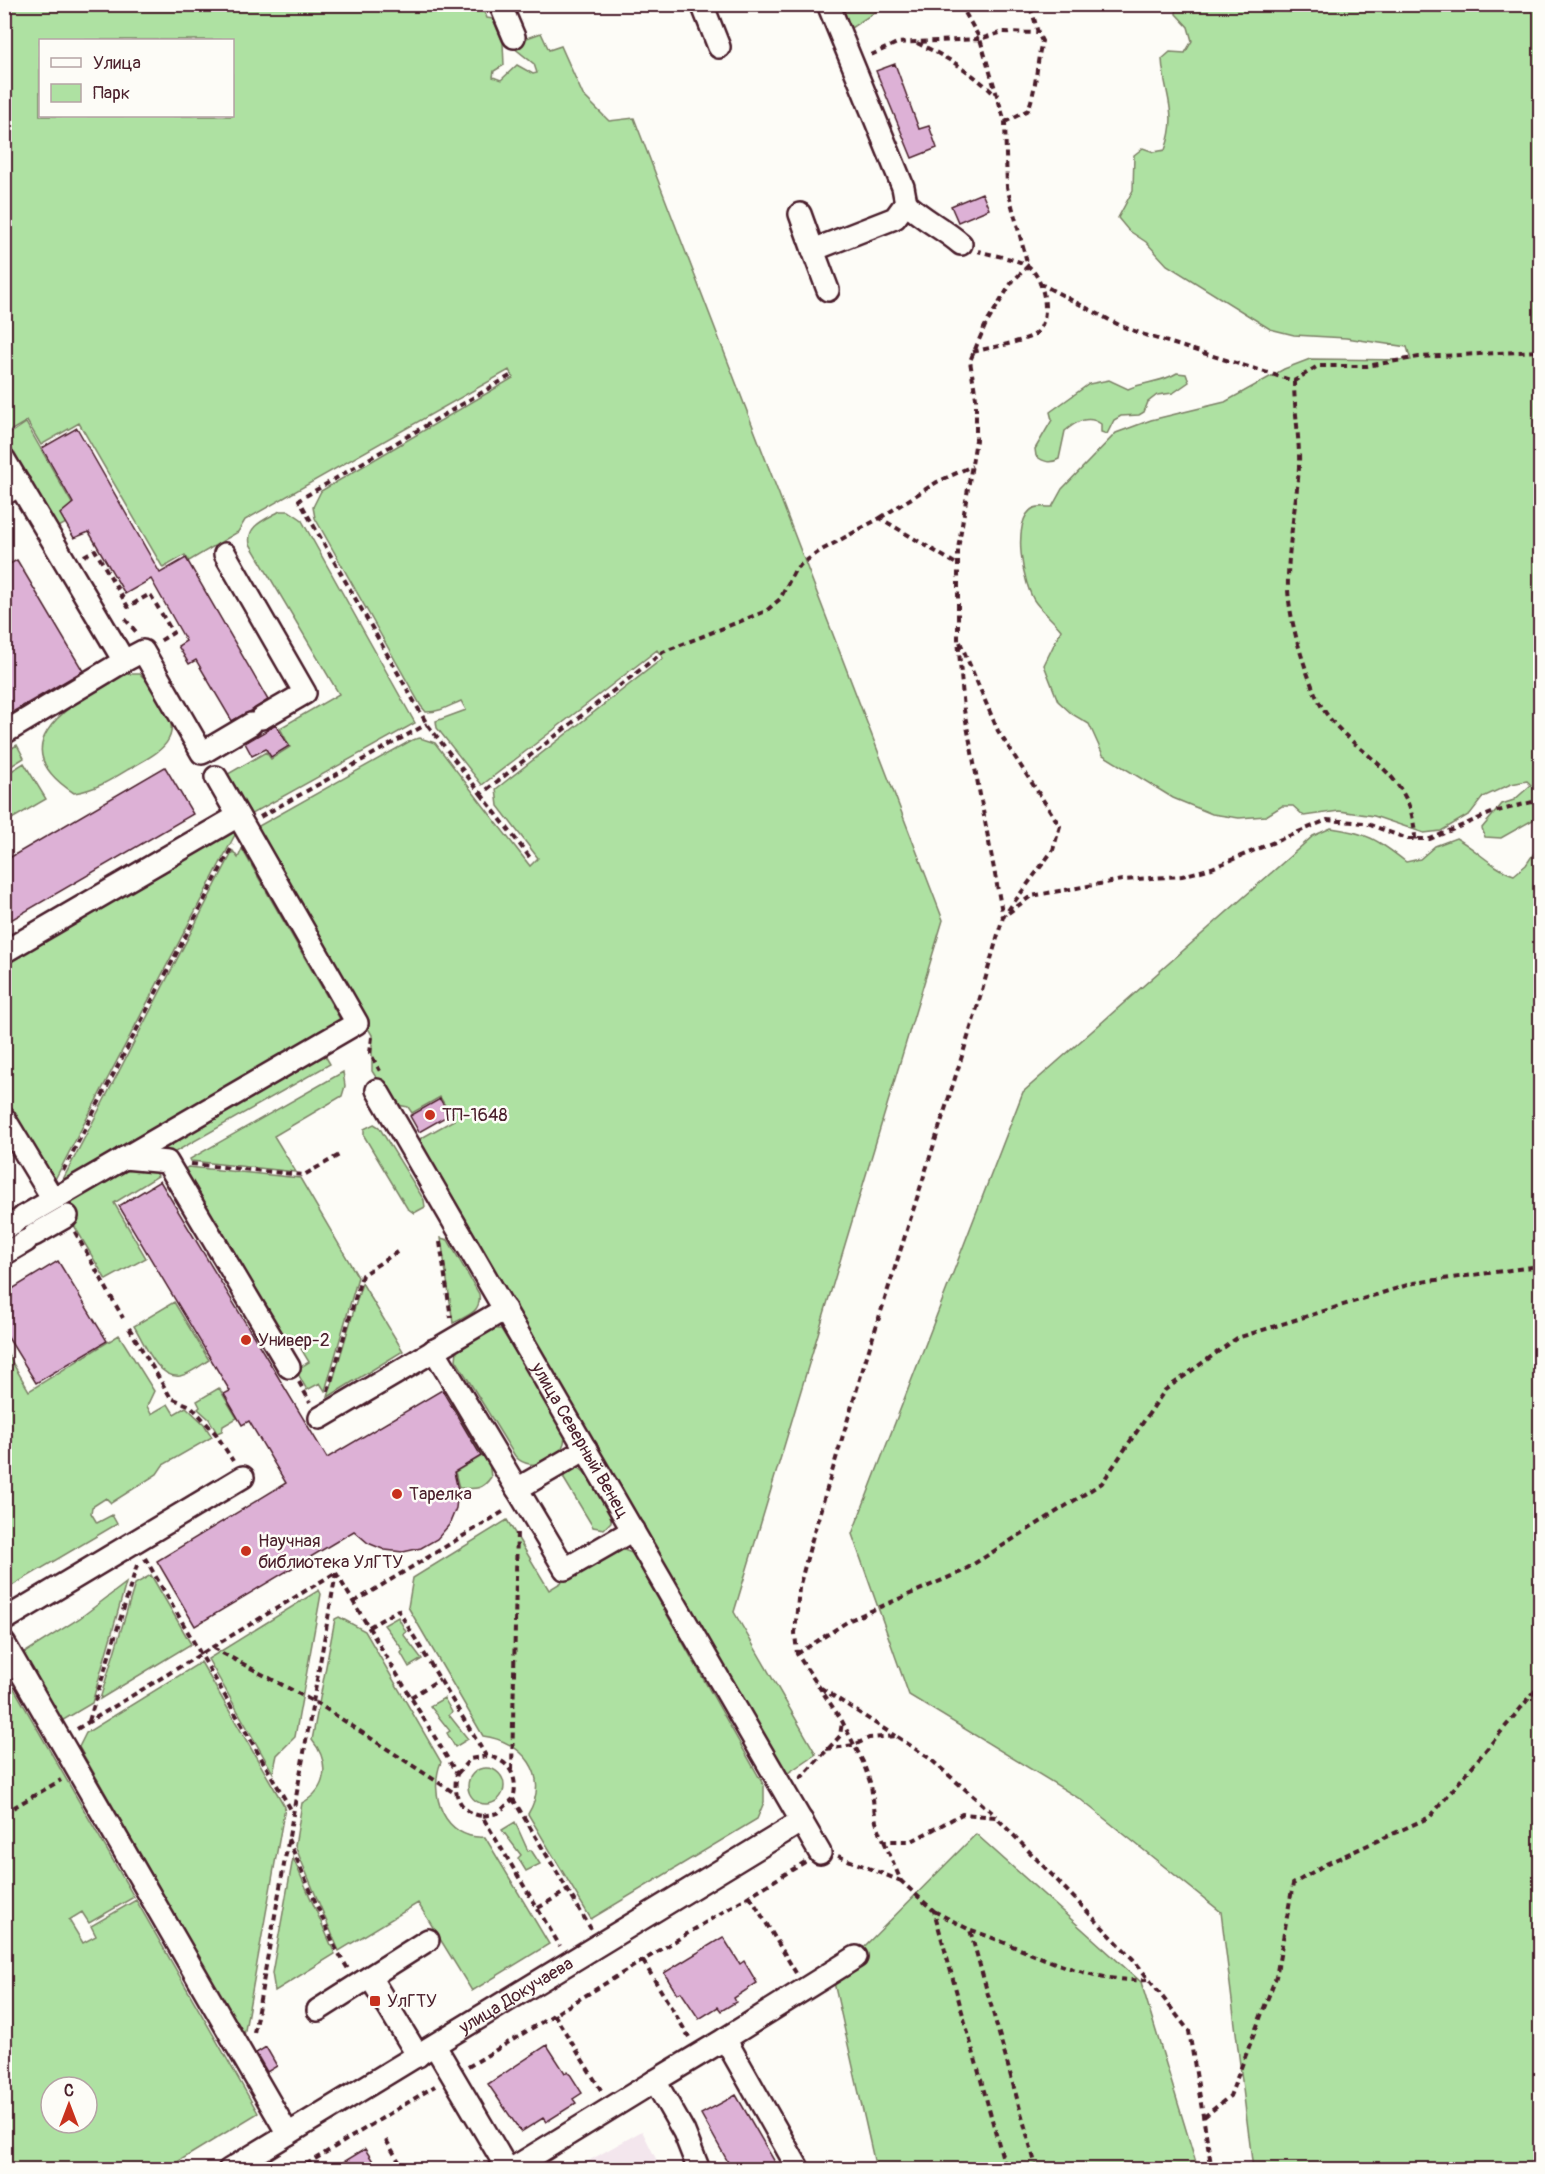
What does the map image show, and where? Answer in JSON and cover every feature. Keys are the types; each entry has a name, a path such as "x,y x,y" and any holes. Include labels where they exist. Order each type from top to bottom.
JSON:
{"street":[{"path":"500,4 514,37"},
{"path":"702,4 719,47"},
{"path":"828,4 903,188 906,203 919,216 943,228 961,244"},
{"path":"813,250 895,219 906,203"},
{"path":"800,214 828,290"},
{"path":"4,459 12,490 68,566 124,662"},
{"path":"4,733 142,651 201,753 305,693 225,554"},
{"path":"4,1254 21,1229 53,1199 357,1023 216,777"},
{"path":"4,952 241,821"},
{"name":"улица Северный Венец","path":"377,1090 820,1853"},
{"path":"4,1118 53,1199"},
{"path":"124,1158 167,1162 289,1367"},
{"path":"21,1229 67,1216"},
{"path":"320,1418 505,1310"},
{"path":"434,1350 519,1497 565,1569 633,1530"},
{"path":"519,1497 586,1449"},
{"path":"4,1620 243,1477"},
{"path":"4,1643 288,2134"},
{"name":"улица Докучаева","path":"229,2169 802,1821"},
{"path":"318,2010 428,1940"},
{"path":"364,1981 426,2051 452,2076 509,2169 856,1957"},
{"path":"725,2039 799,2169"},
{"path":"655,2081 684,2132 699,2169"}],"path":[{"path":"960,4 980,39 1005,122 1007,188 1028,266 1039,283 1046,312 1044,325 1033,336 972,352"},
{"path":"1005,122 1028,110 1036,91 1035,67 1042,41 1037,33 1037,19 1027,4"},
{"path":"852,63 897,43 980,39 1003,32 1037,33"},
{"path":"915,42 947,57 978,78 996,95"},
{"path":"961,244 1028,266"},
{"path":"1003,917 963,710 958,639 958,549 976,440 976,398 970,371 972,352 1012,282 1028,266"},
{"path":"1039,283 1137,332 1294,381 1318,366 1367,366 1419,357 1540,351"},
{"path":"510,376 299,500 427,724 531,859"},
{"path":"1294,381 1299,465 1293,509 1288,590 1294,625 1314,692 1328,720 1394,777 1407,796 1415,819 1415,840"},
{"path":"481,794 663,652 766,611 780,599 796,568 820,551 880,518 937,482 972,466"},
{"path":"880,518 958,565"},
{"path":"68,566 95,550 128,607 150,594 173,633 142,651"},
{"path":"901,1881 876,1822 871,1785 854,1745 842,1721 797,1654 795,1633 799,1588 814,1533 865,1362 975,1015 1003,917 1053,850 1059,825 998,731 958,639"},
{"path":"241,821 427,724"},
{"path":"1003,917 1031,896 1122,880 1182,876 1212,868 1327,820 1365,823 1415,840 1430,839 1448,834 1494,812 1540,800"},
{"path":"53,1199 54,1188 233,845"},
{"path":"167,1162 304,1175 341,1154"},
{"path":"67,1216 123,1318"},
{"path":"440,1238 454,1339"},
{"path":"320,1418 362,1275 397,1252"},
{"path":"797,1654 850,1620 961,1572 1102,1483 1165,1390 1237,1338 1414,1283 1540,1266"},
{"path":"129,1328 171,1398 190,1406 210,1427 243,1477"},
{"path":"289,1367 320,1418"},
{"path":"354,1602 519,1497"},
{"path":"519,1497 513,1799 600,1944"},
{"path":"89,1722 142,1552 293,1813"},
{"path":"336,1573 457,1774 456,1794"},
{"path":"60,1739 336,1573"},
{"path":"243,2056 250,2052 336,1573"},
{"path":"369,1627 398,1610 486,1756"},
{"path":"212,1648 313,1701 456,1794 468,1811 482,1816 498,1813 513,1799"},
{"path":"411,1696 440,1679"},
{"path":"818,1685 929,1758 996,1816 1133,1959 1189,2031 1212,2169"},
{"path":"1203,2117 1230,2096 1272,1988 1293,1884 1326,1864 1430,1817 1540,1685"},
{"path":"783,1789 805,1775 840,1736 842,1721"},
{"path":"826,1749 854,1745 869,1738 896,1736"},
{"path":"457,1774 470,1759 486,1756 498,1758 512,1771"},
{"path":"4,1813 78,1770"},
{"path":"884,1841 912,1841 962,1814 996,1816"},
{"path":"482,1816 570,1963"},
{"path":"288,1839 335,1947 364,1981"},
{"path":"297,2169 823,1851 901,1881 934,1911 970,1930 1063,1966 1107,1979 1149,1980"},
{"path":"538,1908 568,1890"},
{"path":"750,1896 805,1989"},
{"path":"934,1911 1006,2169"},
{"path":"970,1930 1037,2169"},
{"path":"643,1961 699,2054"},
{"path":"554,2014 612,2108"},
{"path":"386,2140 404,2169"}],"shaded area":[{"path":"642,2131 661,2169 574,2169"}],"green space":[{"path":"1177,4 1540,5 1540,816 1501,838 1485,837 1482,828 1502,804 1514,800 1531,785 1527,781 1511,784 1483,797 1470,814 1441,831 1424,833 1374,816 1339,811 1304,816 1293,806 1282,806 1266,816 1239,818 1212,814 1173,798 1103,755 1089,724 1072,714 1058,701 1044,665 1061,630 1031,595 1021,554 1022,525 1034,508 1052,507 1062,489 1116,433 1151,420 1225,402 1284,369 1310,359 1411,360 1407,347 1346,338 1294,335 1270,329 1167,265 1146,242 1128,230 1118,218 1133,190 1134,155 1143,148 1154,152 1165,150 1169,137 1171,114 1162,59 1170,52 1185,53 1192,41 1188,27 1176,14"},
{"path":"4,5 482,5 487,18 493,19 503,43 504,65 494,71 493,77 501,80 517,65 533,74 537,73 534,64 513,47 524,39 541,33 549,50 561,46 583,95 609,121 634,118 943,920 734,1612 816,1754 782,1777 419,1151 418,1140 454,1120 440,1097 412,1113 408,1107 393,1104 372,1071 372,1035 255,834 257,827 412,740 420,738 435,743 530,866 538,858 498,806 496,789 663,658 657,650 482,785 437,728 436,721 466,710 461,701 431,712 426,712 421,706 315,518 313,507 321,491 513,378 509,370 245,520 238,532 189,561 185,555 163,568 79,423 41,445 27,421 5,434"},
{"path":"837,5 886,5 851,28 846,28"},
{"path":"1177,373 1186,374 1189,382 1173,393 1157,395 1148,402 1144,412 1139,415 1121,416 1114,420 1107,434 1101,432 1101,424 1096,421 1082,420 1065,431 1059,459 1047,462 1036,456 1035,449 1052,420 1050,412 1089,384 1109,380 1128,389"},
{"path":"26,423 79,516 57,528 5,437"},
{"path":"280,511 289,511 301,519 415,723 246,817 223,777 266,752 271,759 290,747 280,728 339,694 250,544 254,527"},
{"path":"126,674 140,674 153,688 169,716 170,736 166,744 150,757 103,784 74,793 53,775 43,759 42,743 49,728 62,714 114,678"},
{"path":"17,745 24,758 5,770 5,752"},
{"path":"24,763 46,799 5,823 5,775"},
{"path":"1331,828 1371,838 1406,862 1420,859 1435,846 1456,838 1498,868 1514,875 1526,865 1540,844 1540,2169 1253,2169 1221,1912 1080,1799 909,1695 852,1534 1023,1092 1313,836"},
{"path":"238,829 51,1187 5,1109 5,963"},
{"path":"242,849 341,1021 57,1191 233,851 238,858"},
{"path":"323,1052 330,1064 152,1165 158,1176 114,1203 146,1258 106,1280 61,1203"},
{"path":"343,1072 345,1086 342,1096 274,1136 296,1172 191,1161 190,1159"},
{"path":"374,1124 379,1127 424,1200 425,1207 414,1213 407,1208 364,1136 364,1129"},
{"path":"188,1167 300,1178 358,1277 325,1391 320,1383 307,1390 296,1370 309,1362 297,1342 281,1342 179,1173"},
{"path":"441,1238 448,1240 479,1294 476,1309 453,1323"},
{"path":"362,1283 403,1351 328,1397"},
{"path":"174,1302 209,1360 180,1376 165,1372 158,1366 134,1326"},
{"path":"485,1329 501,1329 564,1431 565,1440 562,1449 548,1461 531,1464 522,1462 515,1456 456,1360 457,1350"},
{"path":"119,1335 154,1391 147,1406 151,1414 168,1404 174,1414 186,1407 204,1424 212,1437 163,1465 157,1474 111,1503 106,1498 92,1507 91,1513 97,1523 112,1515 117,1524 5,1590 5,1350 29,1391"},
{"path":"219,1388 237,1418 223,1426 222,1431 217,1433 209,1419 198,1409 200,1407 197,1401"},
{"path":"458,1401 487,1447 491,1477 488,1482 477,1488 459,1488 455,1472 482,1456 451,1405"},
{"path":"575,1466 586,1474 603,1499 611,1522 604,1529 593,1527 564,1479 564,1472"},
{"path":"507,1520 549,1590 614,1550 632,1553 764,1786 764,1802 757,1819 591,1919 528,1814 535,1800 537,1786 535,1774 529,1762 510,1745 483,1736 408,1607 413,1578"},
{"path":"151,1575 191,1644 100,1699 135,1584"},
{"path":"126,1583 92,1703 60,1722 21,1655 80,1618"},
{"path":"319,1590 321,1594 295,1737 277,1755 273,1773 208,1659"},
{"path":"339,1617 365,1631 441,1762 437,1775 437,1788 438,1801 443,1813 459,1831 471,1836 485,1837 549,1944 472,1991 418,1903 339,1951 295,1846 302,1803 317,1790 324,1774 322,1757 312,1740 335,1619"},
{"path":"398,1617 406,1632 403,1634 422,1659 409,1667 401,1653 403,1650 384,1625"},
{"path":"201,1662 285,1807 244,2036 79,1747 86,1733"},
{"path":"4,1671 134,1897 89,1923 82,1912 69,1920 83,1943 96,1936 91,1926 136,1900 258,2113 166,2169 5,2169"},
{"path":"444,1698 452,1712 449,1715 468,1739 455,1747 447,1733 450,1731 430,1706"},
{"path":"486,1768 499,1773 504,1786 499,1799 486,1804 473,1799 468,1786 473,1773"},
{"path":"515,1822 528,1851 531,1850 540,1864 526,1871 518,1858 521,1855 502,1830"},
{"path":"976,1834 1141,1982 1198,2169 876,2169 833,1978"},
{"path":"293,1858 335,1954 275,1991 272,1973"}],"building":[{"path":"895,64 919,129 929,126 937,148 912,158 876,71"},
{"path":"982,193 989,209 958,222 951,206"},
{"path":"77,428 160,573 186,558 268,700 232,721 196,660 189,664 178,646 186,641 151,579 125,594 89,532 74,538 60,514 73,503 42,448"},
{"path":"17,560 83,671 4,717 4,567"},
{"path":"276,725 289,746 271,757 266,749 252,756 245,743"},
{"path":"165,767 193,814 4,924 4,861"},
{"name":"ТП-1648","path":"440,1099 449,1115 419,1132 410,1116"},
{"path":"160,1181 327,1458 442,1390 481,1456 454,1472 458,1490 456,1508 449,1525 437,1539 421,1548 403,1552 385,1550 368,1543 354,1531 195,1626 157,1561 286,1483 249,1421 242,1425 224,1394 230,1391 119,1206"},
{"path":"58,1261 107,1341 36,1383 4,1331 4,1294"},
{"path":"723,1937 740,1964 744,1961 757,1983 734,1998 736,2002 721,2011 718,2007 699,2019 681,1992 677,1994 664,1973"},
{"path":"547,2045 565,2073 568,2071 582,2093 573,2099 576,2103 546,2122 543,2118 521,2132 488,2084"},
{"path":"266,2047 277,2066 267,2072 256,2053"},
{"path":"736,2095 779,2169 732,2169 701,2114"},
{"path":"365,2149 378,2169 332,2169"}],"place":[{"name":"ТП-1648","path":"430,1115"},
{"name":"Универ-2","path":"246,1340"},
{"name":"Тарелка","path":"397,1494"},
{"name":"Научная библиотека УлГТУ","path":"246,1551"},
{"name":"УлГТУ","path":"375,2001"}]}
